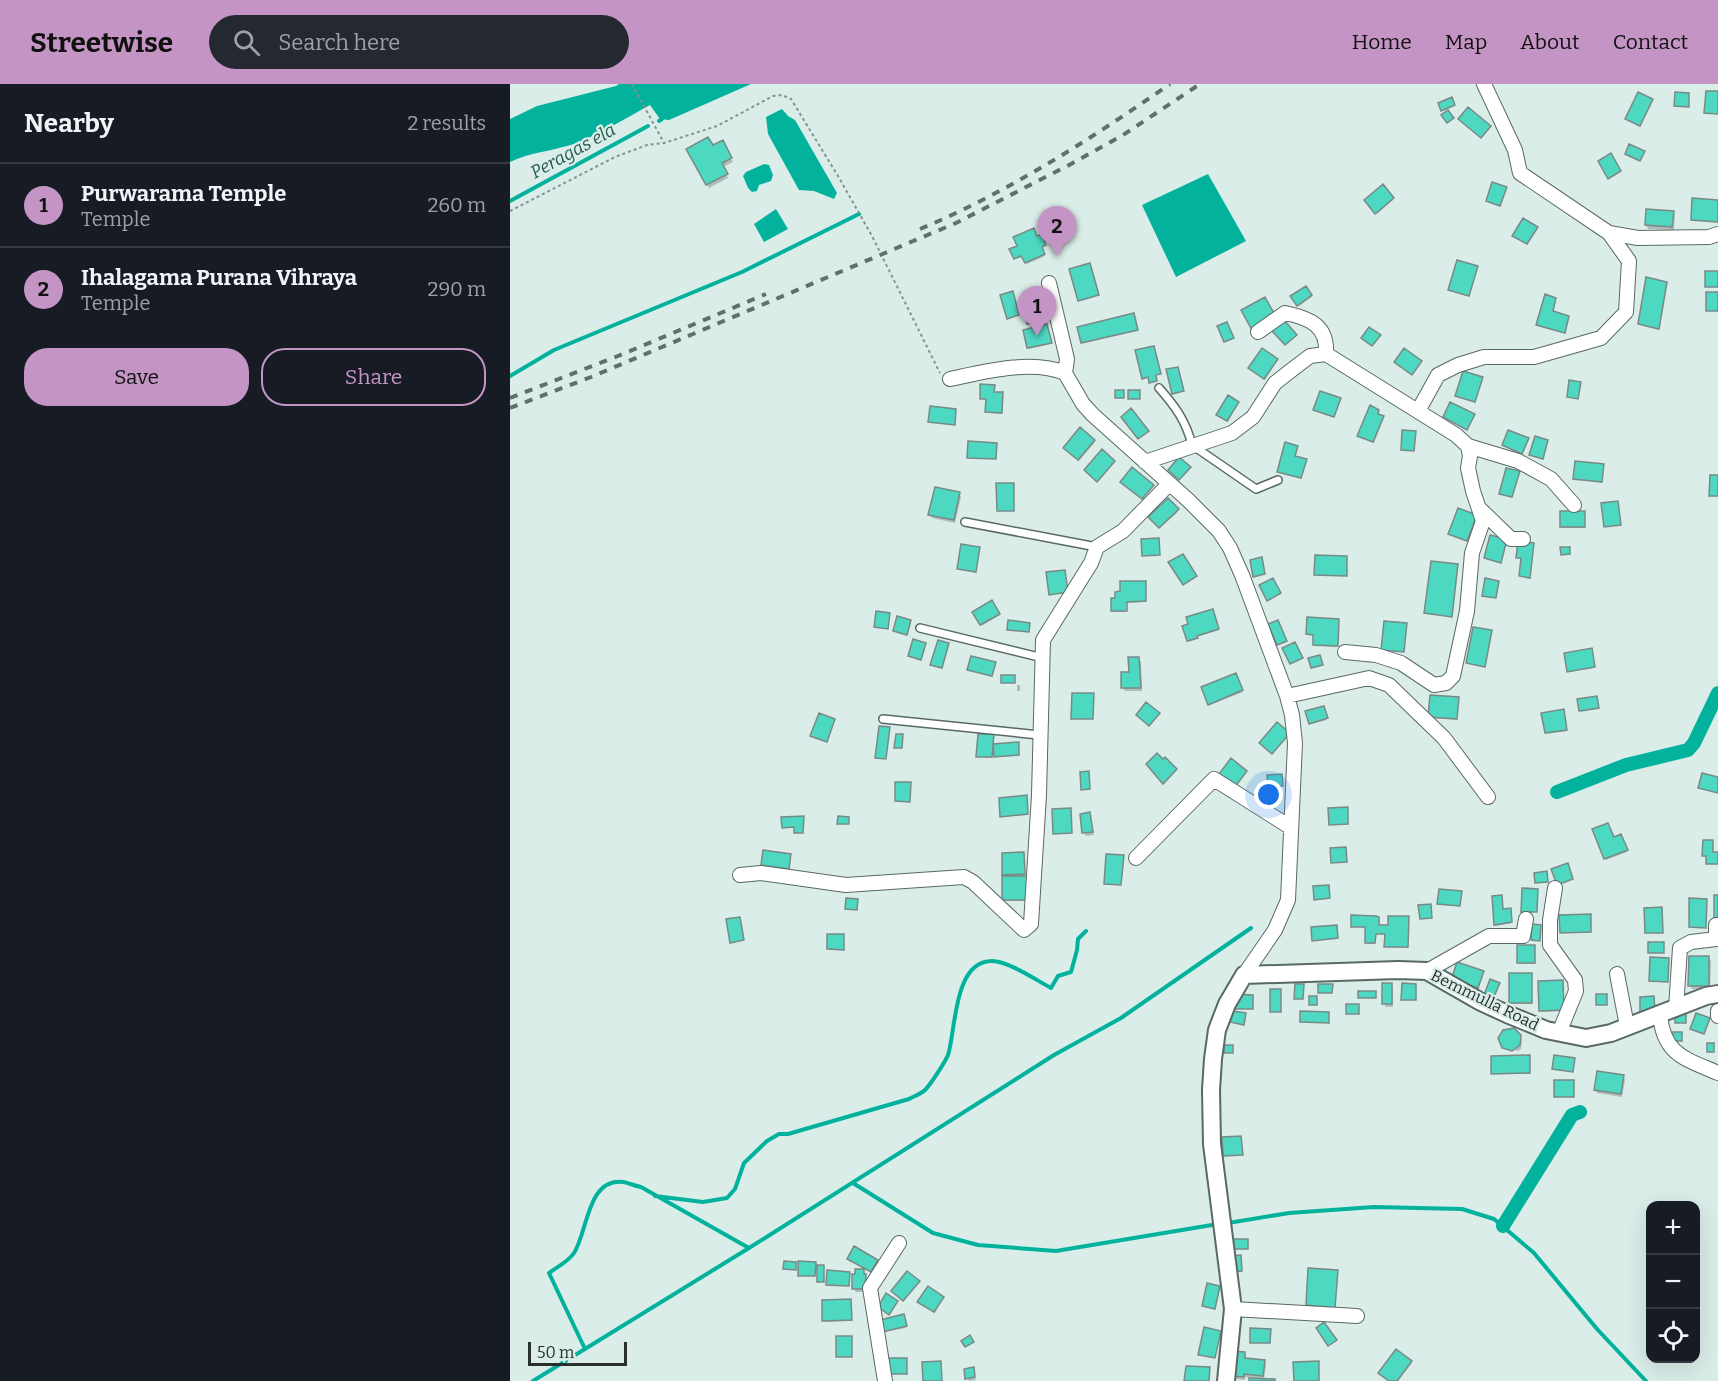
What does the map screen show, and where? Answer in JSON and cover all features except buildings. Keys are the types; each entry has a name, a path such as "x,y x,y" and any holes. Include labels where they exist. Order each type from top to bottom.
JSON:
{"street":[{"path":"1418,411 1438,375 1458,365 1484,357 1534,357 1601,338 1626,312 1629,261 1610,233 1520,173 1515,150 1484,84"},
{"path":"1610,233 1638,238 1709,237 1718,234"},
{"path":"1049,283 1067,359 1065,373 1083,404 1093,415 1208,518 1230,548 1287,696 1292,715 1295,743 1288,900 1278,924 1227,1004 1220,1021 1213,1059 1212,1144 1233,1309 1226,1381"},
{"path":"1258,332 1285,313 1300,316 1324,333 1327,343 1326,354"},
{"path":"1145,462 1232,433 1253,417 1275,383 1288,372 1310,356 1326,354 1456,435 1468,446 1518,461 1551,478 1574,505"},
{"path":"950,379 994,369 1046,368 1065,373"},
{"path":"1345,652 1376,655 1401,663 1434,685 1446,683 1454,676 1467,611 1472,553 1483,521 1468,468 1468,446"},
{"path":"740,875 761,873 846,885 964,877 973,882 1024,930 1030,924 1039,795 1043,640 1091,563 1097,548 1123,531 1169,484"},
{"path":"1480,509 1511,539 1522,538"},
{"path":"1287,696 1369,678 1389,685 1444,738 1488,797"},
{"path":"1136,858 1214,779 1290,827"},
{"path":"1556,888 1550,920 1550,945 1575,980 1576,991 1559,1033"},
{"path":"1427,971 1489,936 1523,936 1526,919"},
{"path":"1676,1008 1680,948 1690,942 1716,939 1716,925"},
{"name":"Bemmulla Road","path":"1244,975 1427,971 1490,1006 1546,1030 1586,1038 1611,1033 1706,996 1718,994"},
{"path":"1617,974 1627,1026"},
{"path":"1718,1011 1718,1016"},
{"path":"1660,1014 1661,1027 1678,1056 1718,1073"},
{"path":"885,1381 870,1288 899,1243"},
{"path":"1233,1309 1357,1316"}],"lane":[{"path":"1159,388 1188,427 1192,445 1256,489 1278,480"},
{"path":"965,522 1097,548"},
{"path":"920,628 1042,658"},
{"path":"883,719 1039,735"}],"path":[{"path":"632,84 664,143"},
{"path":"510,211 615,157 647,145 664,143 717,126 773,96 782,95 791,99 838,176 872,236 939,372 950,379"}],"shaded area":[{"path":"619,84 751,84 669,120 660,119 650,105 574,144 510,162 510,119 537,106"},
{"path":"782,109 795,120 837,193 834,199 814,191 799,190 768,134 766,117"},
{"path":"764,164 769,165 773,175 771,181 759,185 757,191 752,192 743,176 746,172"},
{"path":"1208,174 1246,241 1176,277 1142,205"},
{"path":"776,209 788,229 764,242 754,224"}],"waterway":[{"name":"Peragas ela","path":"510,201 648,126"},
{"path":"510,376 554,350 742,272 859,214"},
{"path":"1557,792 1626,765 1688,750 1694,743 1718,693"},
{"path":"533,1381 749,1248 1054,1055 1121,1018 1251,928"},
{"path":"655,1196 703,1202 727,1198 735,1189 744,1163 767,1141 779,1134 788,1134 909,1099 922,1093 948,1055 958,999 970,972 979,964 999,962 1014,967 1051,988 1058,976 1071,972 1078,939 1086,931"},
{"path":"1503,1226 1572,1115 1580,1112"},
{"path":"585,1349 549,1273 566,1262 574,1253 590,1208 602,1188 611,1183 623,1182 641,1187 749,1248"},
{"path":"853,1183 933,1233 978,1245 1056,1251 1218,1224"},
{"path":"1228,1223 1289,1213 1374,1207 1462,1209 1494,1219 1534,1253 1597,1329 1646,1381"}],"railway":[{"path":"920,229 1018,181 1111,124 1170,84"},
{"path":"510,408 591,377 956,223 1123,135 1200,84"},
{"path":"510,398 766,294"}],"place":[{"name":"Ihalagama Purana Vihraya","path":"1057,256"},
{"name":"Purwarama Temple","path":"1037,336"}]}
